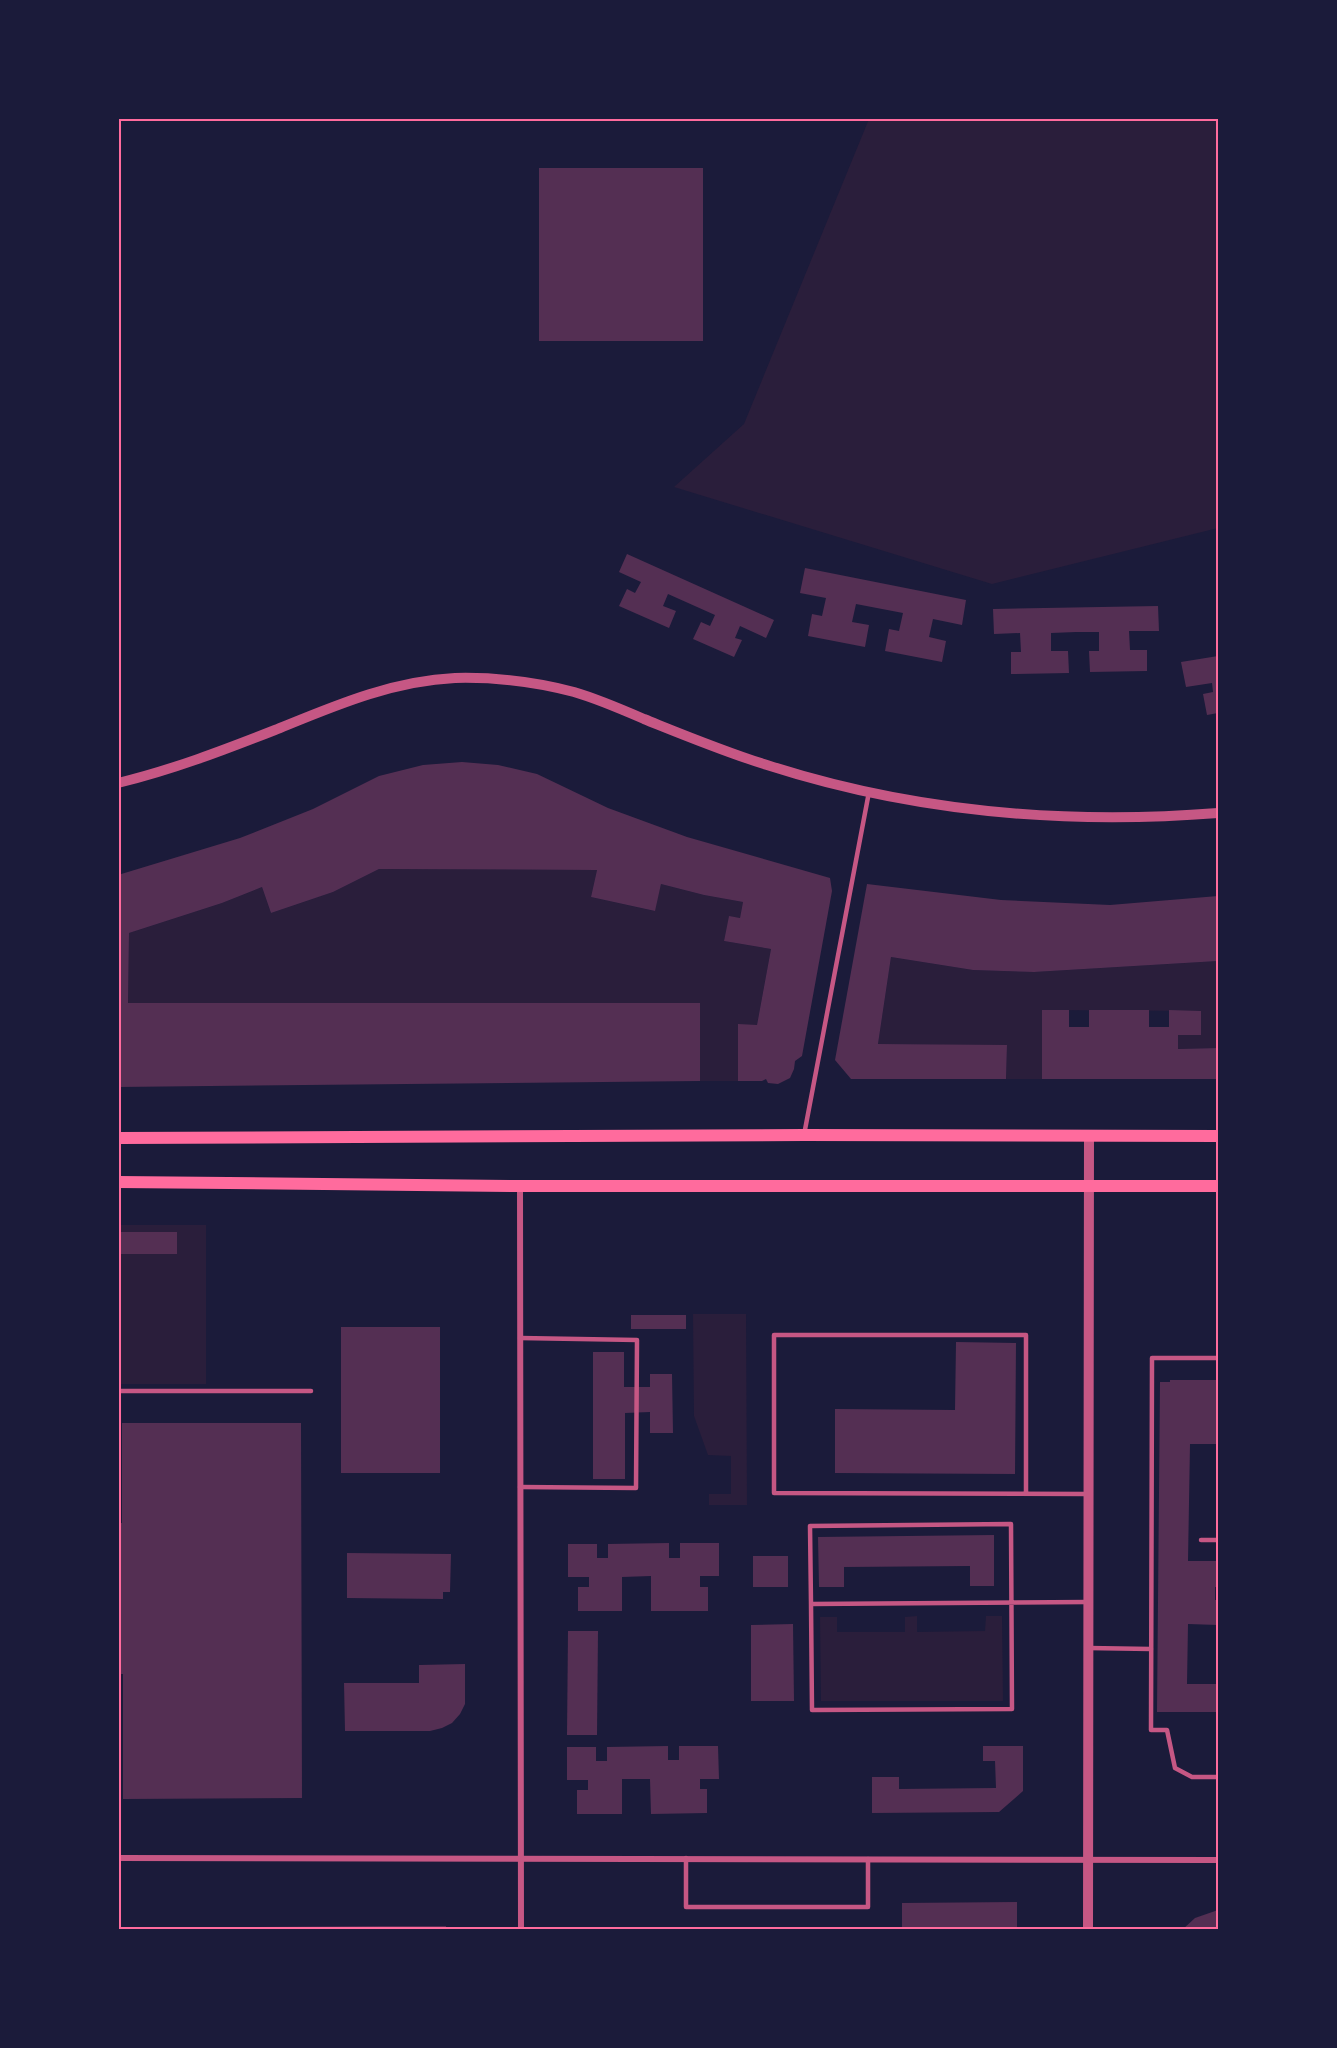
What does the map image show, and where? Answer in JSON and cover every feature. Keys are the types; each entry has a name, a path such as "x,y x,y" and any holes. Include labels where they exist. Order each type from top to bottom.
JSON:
{"main road":[{"path":"118,1138 1218,1136"},
{"path":"118,1182 520,1186 1218,1186"}],"street":[{"path":"118,783 209,756 359,696 406,684 455,678 512,680 575,692 727,752 808,777 930,804 1054,817 1130,818 1218,813"},
{"path":"1088,1929 1089,1135"},
{"path":"520,1186 520,1929"},
{"path":"118,1858 1218,1860"}],"lane":[{"path":"804,1135 868,792"},
{"path":"1026,1494 1026,1335 774,1335 774,1493 1026,1494 1088,1494"},
{"path":"520,1338 637,1340 636,1488 520,1487"},
{"path":"1218,1358 1152,1358 1151,1649 1151,1730 1167,1730 1175,1768 1192,1778 1218,1777"},
{"path":"118,1391 311,1391"},
{"path":"1011,1524 1011,1602 1012,1709 812,1710 810,1526 1011,1524"},
{"path":"1201,1540 1218,1540"},
{"path":"811,1604 1088,1602"},
{"path":"1088,1648 1151,1649"},
{"path":"686,1858 686,1906 709,1907 868,1907 868,1859"}],"shaded area":[{"path":"869,119 1218,119 1218,528 992,584 674,487 744,424"},
{"path":"379,869 597,870 591,897 654,911 661,884 743,902 740,918 729,917 724,941 771,949 757,1025 738,1025 738,1081 700,1081 700,1003 128,1003 129,933 222,903 262,887 271,913 333,892"},
{"path":"891,957 973,970 1034,972 1218,961 1218,1048 1178,1049 1178,1035 1201,1011 1042,1010 1042,1079 1006,1079 1007,1046 878,1044"},
{"path":"118,1225 206,1225 206,1384 119,1384"},
{"path":"693,1314 746,1314 747,1505 709,1505 709,1494 731,1494 731,1456 708,1455 694,1416"},
{"path":"917,1616 917,1632 985,1631 986,1616 1002,1616 1003,1701 821,1701 820,1617 837,1617 837,1632 905,1632 905,1617"}],"building":[{"path":"539,168 703,168 703,341 539,341"},
{"path":"627,554 774,620 766,638 740,626 735,638 742,640 734,657 693,639 701,622 710,626 715,615 668,594 663,606 676,611 669,628 619,606 627,589 635,593 641,582 619,572"},
{"path":"805,568 966,600 962,625 933,619 929,637 946,641 942,662 885,651 889,629 899,631 903,613 856,604 852,622 869,625 865,647 808,636 812,614 822,616 826,598 800,593"},
{"path":"1158,606 1159,631 1129,631 1130,650 1147,650 1147,671 1090,672 1089,651 1099,651 1099,632 1076,632 1051,633 1051,651 1068,651 1069,673 1011,674 1011,652 1021,652 1020,633 994,634 993,609"},
{"path":"1218,656 1218,713 1207,715 1203,694 1213,692 1212,683 1186,687 1181,662"},
{"path":"462,762 498,765 537,774 608,808 687,837 830,878 832,891 802,1056 795,1061 790,1078 778,1084 768,1083 766,1079 738,1081 738,1024 757,1025 771,949 724,941 729,916 740,918 743,902 661,884 655,911 591,897 597,870 379,869 333,892 271,913 262,887 222,903 129,933 128,1003 700,1003 700,1081 118,1087 118,875 240,838 313,809 379,776 423,765"},
{"path":"867,884 1001,900 1110,905 1218,896 1218,961 1034,972 973,970 891,957 878,1044 1007,1045 1006,1079 851,1079 835,1060"},
{"path":"1042,1010 1069,1010 1069,1027 1089,1027 1089,1010 1149,1010 1149,1027 1169,1027 1169,1010 1201,1011 1201,1035 1178,1035 1178,1049 1218,1048 1218,1079 1042,1079"},
{"path":"119,1232 177,1232 177,1254 119,1254"},
{"path":"631,1315 686,1315 686,1329 631,1329"},
{"path":"341,1327 440,1327 440,1473 341,1473"},
{"path":"956,1342 1016,1343 1015,1474 835,1473 835,1409 955,1410"},
{"path":"593,1352 624,1352 624,1387 650,1387 650,1374 672,1374 673,1433 650,1433 650,1412 625,1413 625,1479 593,1479"},
{"path":"1170,1380 1218,1380 1218,1444 1190,1444 1188,1561 1218,1561 1218,1587 1215,1587 1215,1600 1218,1600 1218,1625 1188,1624 1187,1684 1218,1684 1218,1712 1157,1712 1160,1382 1170,1382"},
{"path":"122,1423 301,1423 302,1798 123,1799 123,1674 118,1674 118,1523 122,1523"},
{"path":"994,1535 994,1586 970,1586 970,1566 844,1567 844,1587 819,1587 818,1537"},
{"path":"669,1543 669,1558 680,1558 680,1543 719,1543 719,1576 700,1576 700,1587 708,1587 708,1611 651,1611 651,1576 622,1577 622,1611 578,1611 578,1587 589,1587 589,1577 568,1577 568,1544 597,1544 597,1558 608,1558 608,1544"},
{"path":"347,1553 451,1554 450,1592 443,1592 443,1599 347,1598"},
{"path":"753,1556 788,1556 788,1587 753,1587"},
{"path":"793,1624 794,1701 751,1701 751,1625"},
{"path":"568,1631 598,1631 597,1735 567,1735"},
{"path":"465,1664 465,1704 452,1723 430,1731 345,1731 344,1683 419,1683 419,1665"},
{"path":"668,1746 668,1760 679,1760 679,1746 718,1746 719,1779 700,1779 700,1789 707,1789 707,1813 651,1814 650,1779 622,1779 622,1814 577,1814 577,1790 588,1790 588,1780 567,1780 567,1747 596,1747 596,1761 607,1761 607,1747"},
{"path":"983,1746 1023,1746 1023,1791 999,1812 872,1813 872,1777 899,1777 899,1789 996,1788 995,1761 983,1761"},
{"path":"1017,1902 1017,1930 902,1930 902,1903"},
{"path":"1218,1910 1218,1930 1182,1930 1195,1918"},
{"path":"446,1926 446,1930 243,1930 243,1927"}]}
